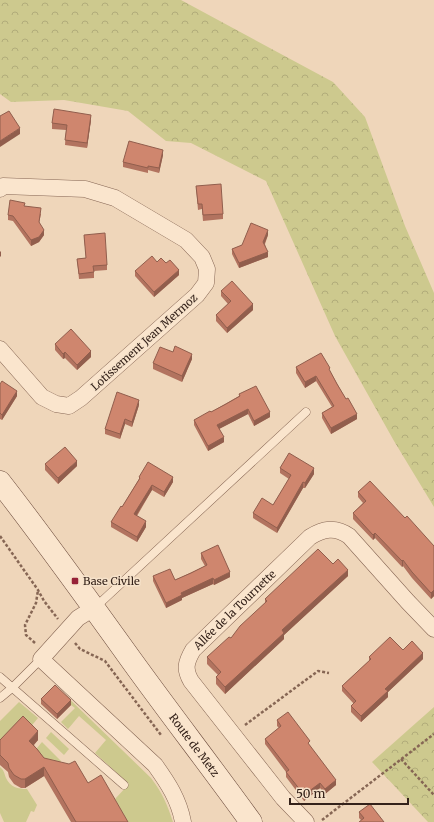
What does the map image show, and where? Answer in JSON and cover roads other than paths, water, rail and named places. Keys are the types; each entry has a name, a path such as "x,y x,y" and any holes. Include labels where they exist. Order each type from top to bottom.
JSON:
{"main road":[{"name":"Route de Metz","path":"0,482 32,523 251,822"}],"street":[{"name":"Lotissement Jean Mermoz","path":"0,189 3,186 85,189 115,198 186,240 202,257 207,269 206,283 196,295 82,398 69,406 56,404 42,397 0,349"},
{"name":"Allée de la Tournette","path":"306,822 282,798 232,735 188,675 186,668 188,658 193,650 310,537 318,532 327,530 343,531 349,536 434,629"},
{"path":"94,608 78,618 43,656 155,765 172,789 178,803 183,822"}],"lane":[{"path":"94,608 306,412"},
{"path":"0,698 12,688 43,656"},
{"path":"0,677 124,785"}],"place":[{"name":"Base Civile","path":"75,581"}]}
